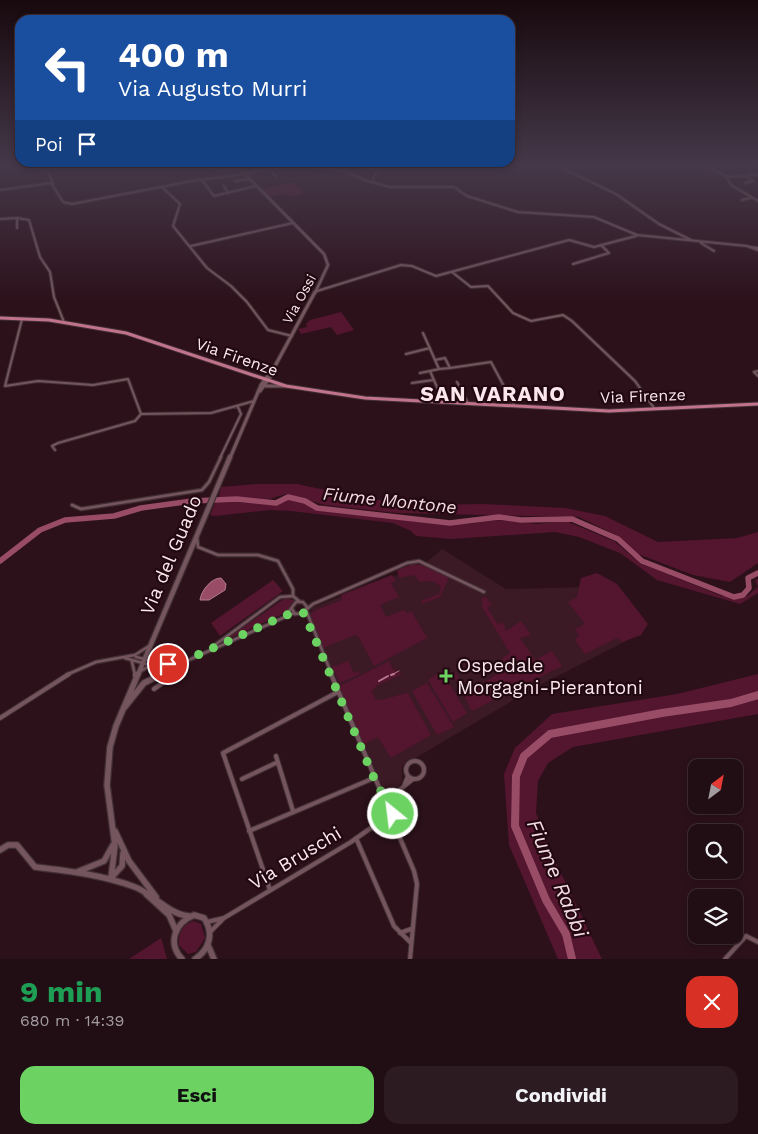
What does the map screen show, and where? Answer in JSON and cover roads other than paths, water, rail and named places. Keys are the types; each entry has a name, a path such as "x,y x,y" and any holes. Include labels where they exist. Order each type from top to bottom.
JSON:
{"main road":[{"name":"Via Firenze","path":"0,318 64,322 126,333 286,386 376,400 443,401 609,411 758,404"}],"street":[{"path":"178,212 173,226 207,268 231,286 247,302 268,330 292,336"},
{"name":"Via Ossi","path":"267,380 271,376 327,270 328,261 282,212"},
{"path":"517,212 583,215 602,219 637,235 747,246 758,249"},
{"path":"641,212 659,224 695,241"},
{"path":"17,218 17,228"},
{"path":"0,219 26,218 29,220 40,257 50,272 54,297 64,322"},
{"path":"191,246 293,223"},
{"path":"316,291 401,265 415,266 429,276 452,272 569,240 588,246 601,245 637,235"},
{"path":"700,242 714,251"},
{"path":"573,264 610,253 601,245"},
{"path":"452,272 471,287 483,285 491,288 513,313 531,321 563,315 572,321 634,381 654,408"},
{"path":"23,318 5,386 38,381 93,385 128,379 141,414"},
{"path":"423,333 439,370"},
{"path":"406,354 430,348"},
{"path":"435,360 445,358 450,368"},
{"path":"420,373 491,362 514,405"},
{"path":"430,371 443,401"},
{"path":"758,371 754,372 758,376"},
{"path":"255,376 271,376 276,382 286,386"},
{"path":"255,376 263,386 286,386"},
{"name":"Via del Guado","path":"111,878 114,838 108,799 110,747 121,712 148,646 254,401 267,380"},
{"path":"412,383 433,380"},
{"path":"457,382 468,403"},
{"path":"56,450 52,446 58,443 135,421 141,414 193,412 201,414 254,401"},
{"name":"Via del Guado","path":"72,505 81,509 202,490 209,482 241,414 238,406"},
{"path":"197,534 198,546 218,555 258,555 278,561 293,589 294,597 306,611 383,797 386,808 385,818"},
{"path":"293,611 298,615 306,611 311,605 407,563 419,561 484,592"},
{"path":"210,649 280,597 294,597"},
{"path":"121,712 144,683 182,662 286,615 293,611 298,602"},
{"path":"134,657 148,646"},
{"path":"148,646 149,654 154,660 162,664"},
{"path":"0,718 77,669 111,658 134,657 151,665"},
{"path":"123,658 131,661 154,660"},
{"path":"154,689 187,665 188,660"},
{"path":"131,661 135,668 135,678"},
{"path":"135,678 142,669 151,665 182,662"},
{"path":"270,890 223,752 338,692"},
{"path":"276,756 294,811"},
{"path":"378,821 394,796 413,779 417,779 422,774 423,766 420,762 414,761 409,764 407,769 408,776 403,787"},
{"path":"242,779 278,762"},
{"path":"408,776 413,779"},
{"path":"249,831 374,778"},
{"path":"386,808 393,812 391,817 416,878 417,894 411,929 410,959"},
{"path":"378,821 391,817"},
{"name":"Via Bruschi","path":"210,933 224,918 356,838 378,821"},
{"path":"113,827 134,869 157,898 177,915 200,916 207,922 210,933 208,945 199,959"},
{"path":"75,872 103,863 110,854 114,838"},
{"path":"356,838 394,926 410,942"},
{"path":"0,850 8,845 17,845 23,850 29,863 35,867 111,878 157,898"},
{"path":"111,878 122,866 124,858 122,847"},
{"path":"140,890 169,915 176,931 175,950 182,959"},
{"path":"176,931 189,916"},
{"name":"Via Bruschi","path":"207,922 224,918"},
{"path":"400,933 411,929"},
{"path":"725,959 746,936 758,942"},
{"path":"208,945 214,959"}],"waterway":[{"name":"Fiume Montone","path":"0,561 40,530 65,520 114,516 141,508 192,501 237,499 276,503 288,497 305,501 317,508 450,523 499,517 521,520 572,519 618,539 642,561 734,597 743,595 749,588 748,578 758,573"},
{"path":"394,674 391,675 399,671"},
{"path":"379,681 388,676"},
{"name":"Fiume Rabbi","path":"572,959 566,934 546,900 515,826 516,776 524,756 550,734 662,713 731,703 758,695"}],"place":[{"name":"Ospedale Morgagni-Pierantoni","path":"446,676"}],"district":[{"name":"SAN VARANO","path":"493,393"}]}
